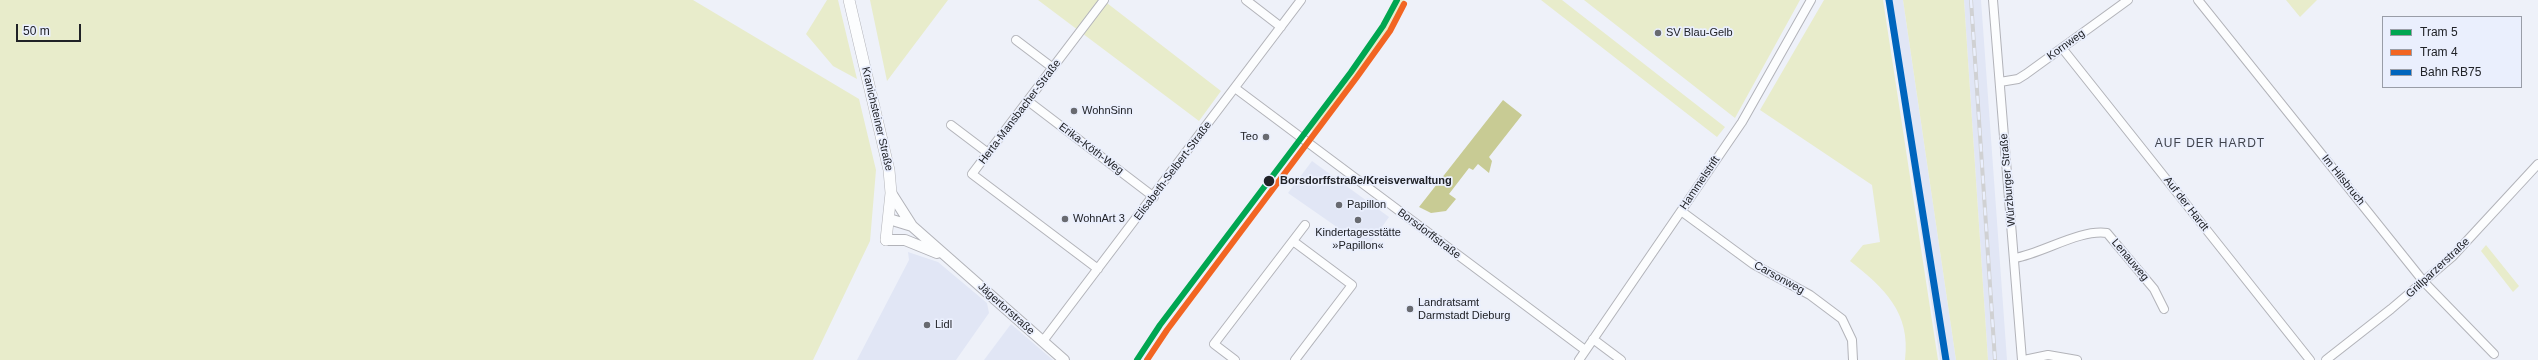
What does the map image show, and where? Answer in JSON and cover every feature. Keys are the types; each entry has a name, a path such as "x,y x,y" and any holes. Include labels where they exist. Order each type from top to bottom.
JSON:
{"main road":[{"name":"Kranichsteiner Straße","path":"850,0 883,137 891,193 886,240"}],"street":[{"name":"Herta-Mansbacher-Straße","path":"1098,269 972,174 1104,0"},
{"path":"1246,0 1281,27"},
{"name":"Elisabeth-Selbert-Straße","path":"1043,341 1154,197 1301,0"},
{"name":"Hammelstrift","path":"1579,360 1742,122 1811,0"},
{"name":"Würzburger Straße","path":"1993,0 2023,360"},
{"name":"Kornweg","path":"2000,82 2018,79 2128,0"},
{"name":"Im Hilsbruch","path":"2198,0 2424,282 2494,354"},
{"path":"1016,40 1052,68"},
{"name":"Auf der Hardt","path":"2062,48 2310,360"},
{"name":"Borsdorffstraße","path":"1235,88 1586,350"},
{"name":"Erika-Köth-Weg","path":"1028,101 1154,197"},
{"path":"951,125 988,153"},
{"name":"Grillparzerstraße","path":"2326,360 2424,282 2452,257 2538,164"},
{"name":"Jägertorstraße","path":"891,193 912,226 1064,360"},
{"name":"Carsonweg","path":"1681,211 1753,264 1810,295 1842,319 1852,340 1853,360"},
{"name":"Jägertorstraße","path":"889,219 912,226"},
{"path":"1235,360 1214,344 1305,225"},
{"name":"Lenauweg","path":"2015,258 2034,254 2090,233 2107,233 2154,289 2164,309"},
{"name":"Jägertorstraße","path":"886,240 905,240 916,243 948,258"},
{"path":"1293,241 1352,285 1295,360"},
{"path":"1593,339 1621,360"},
{"path":"2023,360 2048,355 2077,360"}],"shaded area":[{"path":"0,0 693,0 859,99 876,170 870,241 813,360 0,360"},
{"path":"827,0 838,0 857,79 833,66 806,34"},
{"path":"870,0 948,0 887,81"},
{"path":"1038,0 1103,0 1221,91 1199,121"},
{"path":"1393,0 1405,0 1377,48 1314,132 1307,126 1364,50 1385,17"},
{"path":"1541,0 1562,0 1725,127 1717,137"},
{"path":"1584,0 1800,0 1735,118"},
{"path":"1824,0 1883,0 1938,360 1905,360 1906,343 1904,328 1899,315 1884,292 1874,281 1850,261 1863,245 1880,242 1872,185 1760,110"},
{"path":"1886,0 1903,0 1956,360 1940,360"},
{"path":"1903,0 1964,0 1988,360 1956,360"},
{"path":"1964,0 1981,0 2007,360 1988,360"},
{"path":"2286,0 2317,0 2300,17"},
{"path":"1503,100 1522,115 1489,157 1492,161 1489,173 1478,164 1473,170 1469,168 1449,194 1456,199 1446,211 1431,213 1419,207"},
{"name":"Papillon","path":"1312,161 1389,217 1367,248 1288,193"},
{"path":"2486,245 2519,286 2513,292 2481,251"},
{"path":"908,252 938,262 987,303 989,313 956,360 857,360 909,260"},
{"path":"1011,324 1053,360 984,360"}],"railway":[{"path":"1971,0 1995,360"}],"tram line":[{"name":"5","path":"1137,360 1160,325 1351,72 1383,26 1397,0"},
{"name":"4","path":"1147,360 1167,330 1357,77 1390,31 1404,4"}],"rail line":[{"name":"RB75","path":"1889,0 1946,360"}],"place":[{"name":"SV Blau-Gelb","path":"1658,33"},
{"name":"WohnSinn","path":"1074,111"},
{"name":"Teo","path":"1266,137"},
{"name":"Borsdorffstraße/Kreisverwaltung","path":"1269,181"},
{"name":"Papillon","path":"1339,205"},
{"name":"WohnArt 3","path":"1065,219"},
{"name":"Kindertagesstätte »Papillon«","path":"1358,220"},
{"name":"Landratsamt Darmstadt Dieburg","path":"1410,309"},
{"name":"Lidl","path":"927,325"}],"district":[{"name":"AUF DER HARDT","path":"2210,144"}]}
